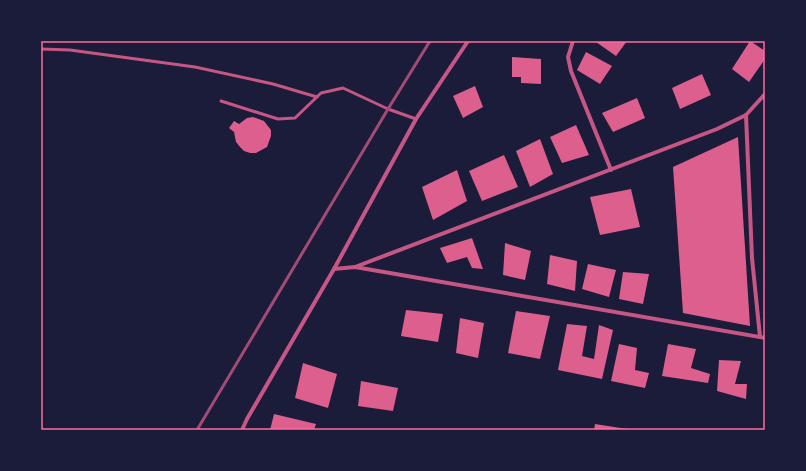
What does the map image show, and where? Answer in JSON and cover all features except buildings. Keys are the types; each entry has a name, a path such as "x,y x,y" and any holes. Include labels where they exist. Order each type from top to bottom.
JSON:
{"street":[{"path":"242,430 334,269 416,119 468,41"},
{"path":"573,41 568,57 571,71 611,170"},
{"path":"355,268 717,129 746,115 765,94"},
{"path":"334,269 355,268 763,337 752,258 746,115"}],"lane":[{"path":"41,48 70,50 195,68 273,84 317,97"},
{"path":"221,101 278,119 295,118 321,93 342,88 388,109 416,119"}],"railway":[{"path":"197,430 430,41"}]}
